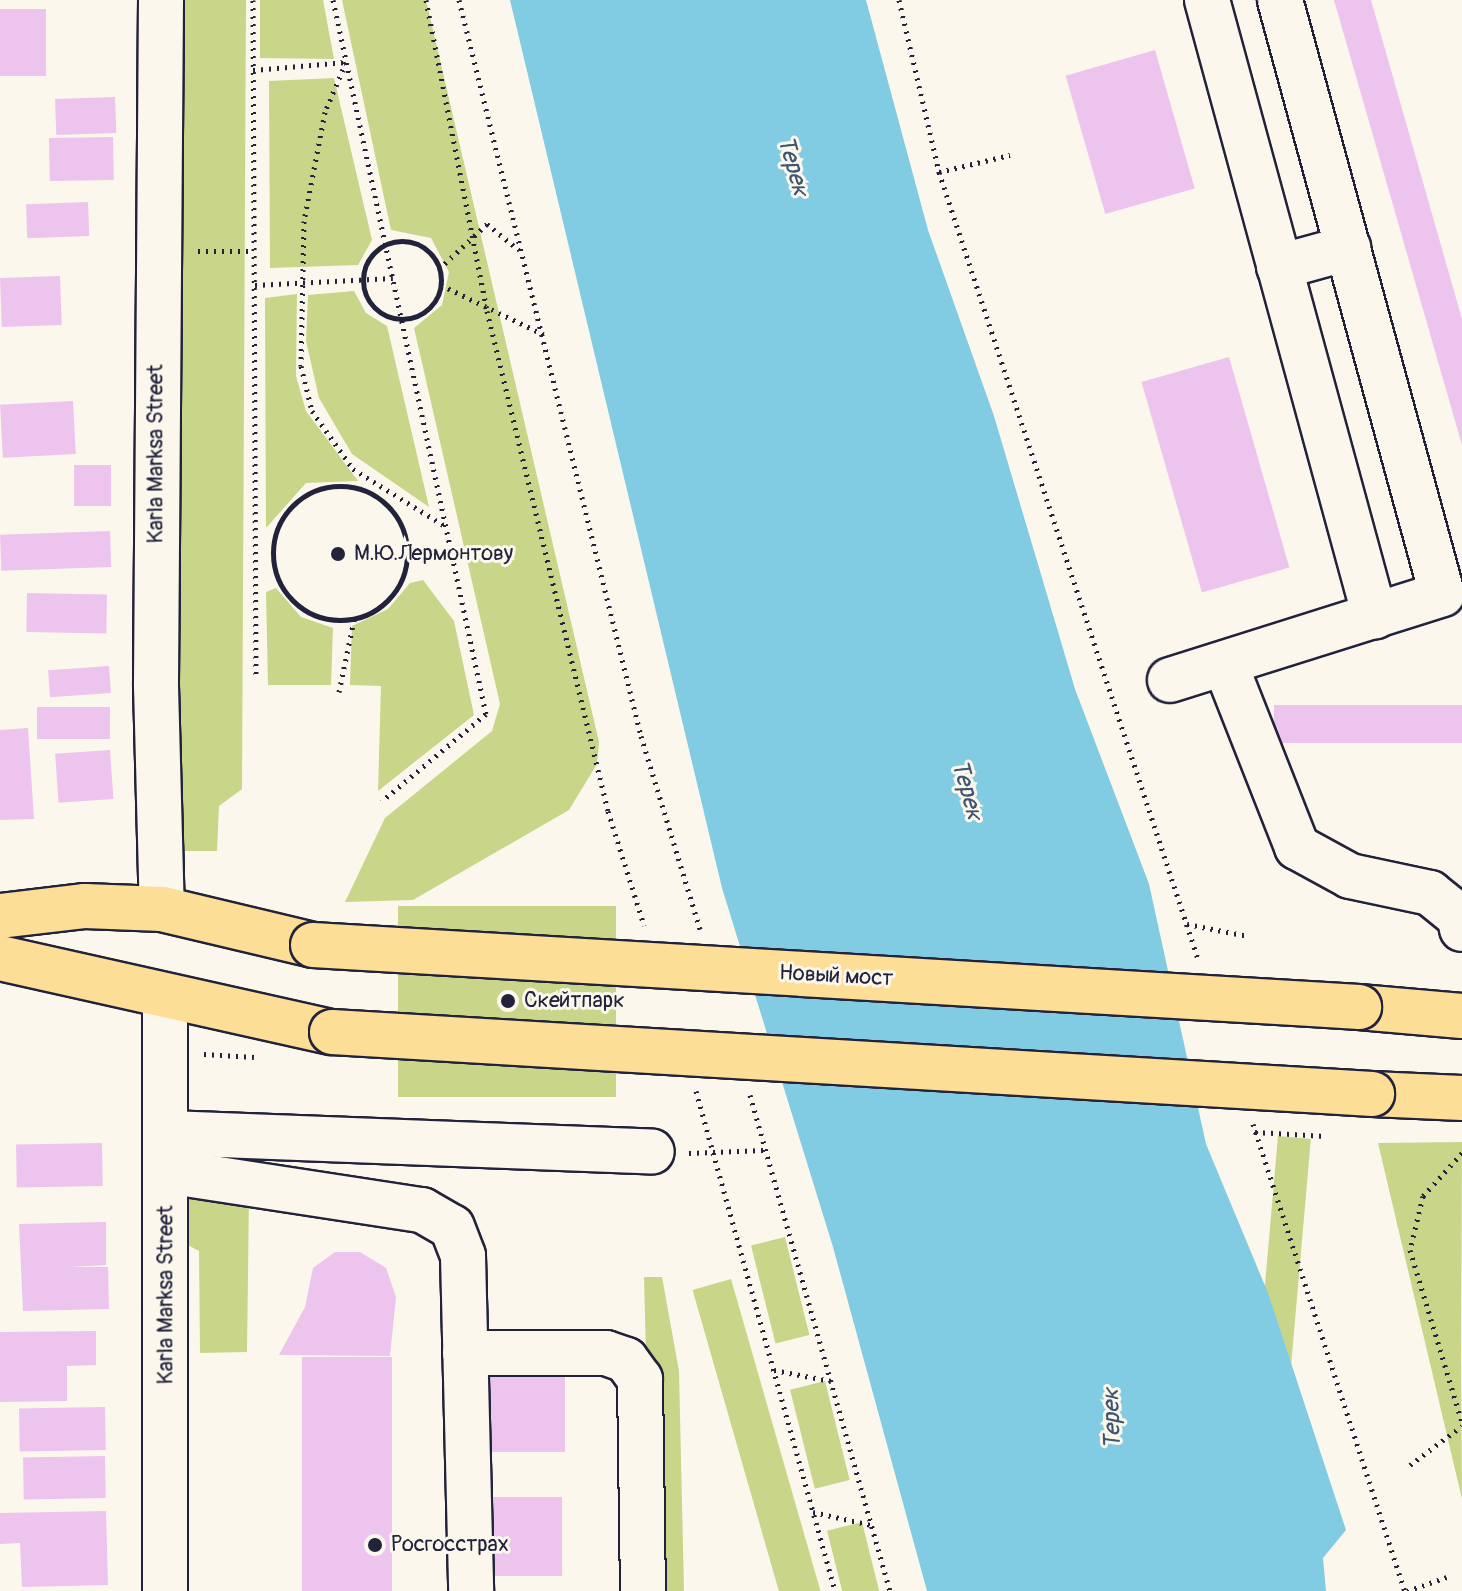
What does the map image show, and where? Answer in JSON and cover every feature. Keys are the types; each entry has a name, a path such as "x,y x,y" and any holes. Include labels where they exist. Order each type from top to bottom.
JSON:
{"main road":[{"name":"Новый мост","path":"0,916 85,906 162,909 313,945 1359,1007 1462,1016"},
{"path":"0,958 165,1000 332,1032 1462,1098"}],"street":[{"name":"Karla Marksa Street","path":"161,0 157,251 162,909"},
{"path":"1207,0 1375,617"},
{"path":"1170,680 1442,594 1280,0"},
{"path":"1279,267 1348,248"},
{"path":"1225,664 1297,847 1350,876 1430,893 1460,917 1462,929"},
{"name":"Karla Marksa Street","path":"165,1000 165,1591"},
{"path":"167,1152 652,1152"},
{"path":"167,1152 438,1216 452,1227 463,1256 471,1591"},
{"path":"465,1353 606,1353 626,1360 640,1379 643,1591"}],"path":[{"path":"253,0 256,676"},
{"path":"333,0 486,714 382,801"},
{"path":"426,0 487,311 608,811 646,930"},
{"path":"459,0 519,251 547,336 641,736 704,945"},
{"path":"899,0 939,172 1202,969"},
{"path":"253,70 346,62"},
{"path":"346,62 314,158 300,283 301,366 312,411 329,441 375,487 446,526"},
{"path":"939,172 1010,155"},
{"path":"439,269 487,224 519,251"},
{"path":"386,244 424,248 439,269 441,285 423,312 402,319 379,312 362,280 369,258 386,244"},
{"path":"157,251 254,251"},
{"path":"255,285 393,278"},
{"path":"441,285 487,311 547,336"},
{"path":"325,487 372,494 403,528 408,551 394,596 354,620 308,614 289,599 272,556 275,532 303,496 325,487"},
{"path":"372,494 375,487"},
{"path":"339,692 354,620"},
{"path":"1187,924 1248,936"},
{"path":"166,1051 273,1058"},
{"path":"745,1079 890,1591"},
{"path":"692,1080 835,1591"},
{"path":"1250,1117 1406,1591 1447,1577"},
{"path":"1255,1132 1325,1136"},
{"path":"652,1152 715,1154 766,1150"},
{"path":"1410,1465 1462,1424 1410,1250 1423,1196 1462,1153"},
{"path":"774,1370 831,1381"},
{"path":"813,1512 871,1525"}],"green space":[{"path":"168,0 246,0 242,789 219,806 217,851 171,851"},
{"path":"260,0 323,0 334,59 260,58"},
{"path":"342,0 426,0 599,742 597,764 569,810 413,900 345,902 385,818 492,731 500,704 414,328 442,305 449,272 431,238 391,230"},
{"path":"334,78 372,240 358,265 270,268 269,81"},
{"path":"354,291 366,313 387,326 429,507 352,454 319,398 306,341 308,295"},
{"path":"297,294 296,376 306,411 358,481 306,483 266,528 265,298"},
{"path":"423,580 454,621 474,715 378,791 381,686 350,685 352,626 388,609 410,583"},
{"path":"276,588 301,617 333,628 331,685 268,685 266,592"},
{"name":"Скейтпарк","path":"398,906 616,906 616,1097 398,1097"},
{"path":"1278,1136 1311,1139 1271,1591 1238,1591"},
{"path":"1462,1142 1461,1359 1462,1499 1378,1143"},
{"path":"182,1187 249,1195 247,1352 200,1353 199,1251 180,1241"},
{"path":"785,1237 809,1335 775,1343 751,1245"},
{"path":"644,1277 662,1277 679,1371 684,1591 652,1591"},
{"path":"731,1279 820,1591 779,1591 693,1290"},
{"path":"825,1381 850,1480 815,1489 790,1390"},
{"path":"862,1522 879,1591 842,1591 827,1531"}],"water":[{"name":"Терек","path":"510,0 866,0 928,230 994,416 1075,689 1149,884 1206,1144 1268,1293 1346,1530 1323,1558 1326,1591 927,1591 833,1247 722,888"}],"building":[{"path":"1334,0 1371,0 1462,319 1462,445"},
{"path":"0,9 46,9 46,76 0,76"},
{"path":"1155,50 1195,188 1105,214 1066,76"},
{"path":"115,97 116,133 56,135 55,99"},
{"path":"113,137 114,180 50,181 49,138"},
{"path":"88,202 89,236 27,238 26,204"},
{"path":"60,276 62,325 2,327 0,278"},
{"path":"1229,357 1289,568 1202,593 1142,382"},
{"path":"73,401 76,454 3,458 0,405"},
{"path":"74,465 111,465 111,506 74,506"},
{"path":"110,531 111,567 1,571 0,535"},
{"path":"27,593 107,594 106,633 26,632"},
{"path":"109,666 111,693 50,697 48,670"},
{"path":"1274,705 1462,705 1462,743 1274,743"},
{"path":"37,707 110,707 110,739 37,739"},
{"path":"28,728 34,819 0,820 0,730"},
{"path":"110,750 113,799 59,803 55,754"},
{"path":"102,1143 103,1186 17,1187 16,1145"},
{"path":"106,1222 106,1265 69,1267 108,1267 109,1309 23,1311 19,1224"},
{"path":"335,1252 360,1252 386,1268 396,1297 390,1356 279,1355 305,1307 313,1268"},
{"path":"96,1331 96,1365 67,1366 67,1401 0,1402 0,1332"},
{"path":"302,1357 392,1357 392,1591 302,1591"},
{"path":"483,1373 565,1373 565,1452 483,1452"},
{"path":"105,1407 106,1450 20,1451 19,1409"},
{"path":"105,1456 106,1498 24,1499 23,1457"},
{"path":"481,1497 562,1497 562,1576 481,1576"},
{"path":"106,1511 108,1585 22,1587 20,1543 0,1544 0,1513"}],"place":[{"name":"М.Ю.Лермонтову","path":"338,554"},
{"name":"Скейтпарк","path":"508,1001"},
{"name":"Росгосстрах","path":"375,1545"}]}
